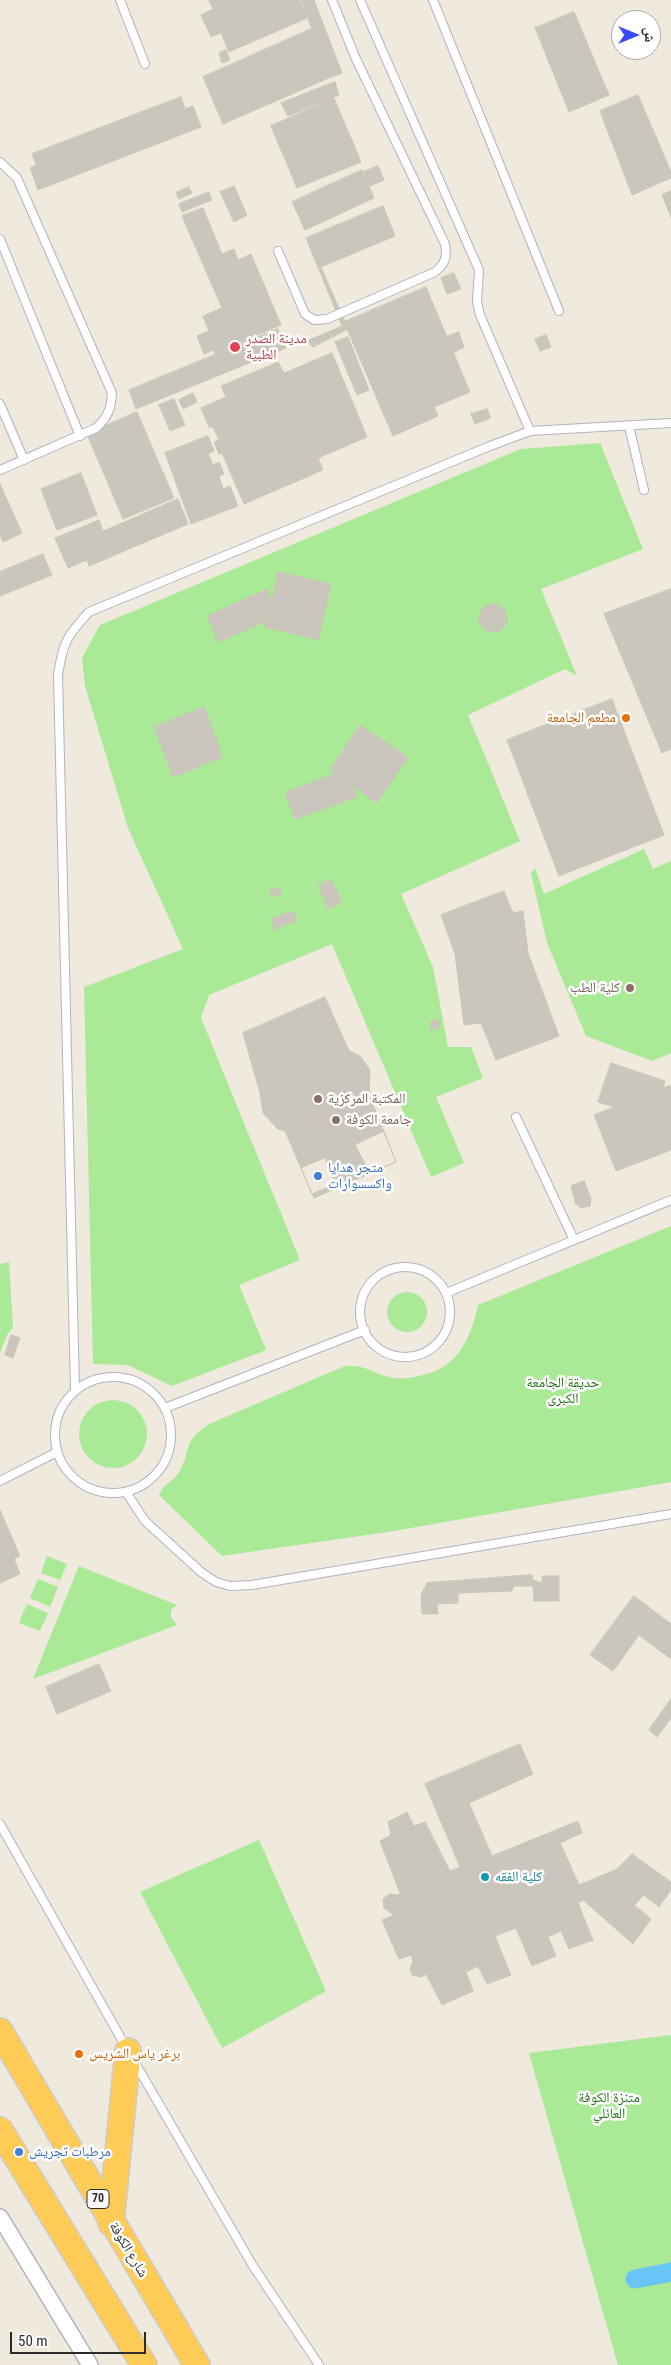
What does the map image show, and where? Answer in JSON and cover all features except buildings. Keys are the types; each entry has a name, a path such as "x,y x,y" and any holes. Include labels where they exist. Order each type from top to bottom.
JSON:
{"highway":[{"name":"شارع الكوفة","path":"0,2031 197,2365"},
{"path":"111,2222 128,2051"},
{"path":"0,2130 144,2365"}],"street":[{"path":"0,2217 90,2365"}],"lane":[{"path":"120,0 145,64"},
{"path":"278,251 305,314 314,320 327,320 435,272 444,265 446,256 445,244 356,59 332,0"},
{"path":"360,0 479,270 477,302 480,315 530,431"},
{"path":"432,0 559,311"},
{"path":"0,162 17,178 112,393 107,418 96,428 0,470"},
{"path":"0,239 80,436"},
{"path":"0,404 24,460"},
{"path":"75,1390 58,675 62,648 74,628 90,612 530,431 671,423"},
{"path":"629,426 644,490"},
{"path":"516,1117 574,1240"},
{"path":"446,1293 671,1200"},
{"path":"401,1267 415,1268 434,1277 446,1293 450,1309 448,1324 442,1338 430,1349 416,1355 401,1356 386,1352 373,1343 364,1330 361,1316 362,1302 367,1289 375,1278 387,1270 401,1267"},
{"path":"165,1408 364,1330"},
{"path":"107,1377 124,1377 141,1384 154,1394 165,1408 170,1425 170,1443 166,1460 156,1475 142,1486 126,1492 108,1494 91,1490 76,1481 64,1468 57,1452 54,1435 57,1418 64,1402 75,1390 90,1381 107,1377"},
{"path":"0,1481 57,1452"},
{"path":"126,1492 145,1522 201,1572 216,1582 230,1586 252,1585 671,1514"},
{"path":"0,1824 128,2051 254,2266 319,2365"}],"green space":[{"path":"600,443 643,549 541,589 577,676 565,669 468,715 520,841 401,894 433,967 448,1047 471,1047 483,1078 436,1097 464,1163 431,1177 332,944 209,995 201,1018 300,1260 239,1285 266,1350 172,1386 128,1365 93,1364 84,987 183,949 128,828 85,686 82,658 100,625 521,449"},
{"path":"644,849 653,869 671,861 671,1053 652,1061 586,1036 547,943 531,873 535,868 544,894"},
{"name":"حديقة الجامعة الكبرى","path":"671,1226 671,1482 394,1531 222,1556 159,1495 179,1472 194,1436 209,1424 345,1366 364,1368 389,1377 398,1378 414,1377 435,1371 446,1365 461,1349 472,1328 478,1305"},
{"path":"9,1262 13,1328 8,1333 0,1353 0,1264"},
{"path":"403,1292 411,1292 418,1295 424,1301 427,1312 424,1323 418,1329 411,1332 403,1332 396,1329 390,1323 387,1316 387,1308 390,1301 396,1295"},
{"path":"113,1400 126,1402 137,1410 145,1421 147,1434 145,1447 137,1458 126,1466 113,1468 100,1466 89,1458 81,1447 79,1434 81,1421 89,1410 100,1402"},
{"path":"47,1556 67,1564 60,1580 41,1573"},
{"path":"79,1566 177,1605 171,1610 171,1617 177,1625 33,1679"},
{"path":"38,1579 58,1587 50,1607 30,1598"},
{"path":"27,1604 48,1613 40,1631 19,1623"},
{"path":"259,1840 326,1991 222,2048 140,1892"},
{"name":"متنزة الكوفة العائلي","path":"671,2035 671,2365 618,2365 529,2053"}],"waterway":[{"path":"635,2279 671,2272"}],"place":[{"name":"مدينة الصدر الطبية","path":"235,347"},
{"name":"مطعم الجامعة","path":"626,718"},
{"name":"كلية الطب","path":"630,988"},
{"name":"المكتبة المركزية","path":"318,1099"},
{"name":"جامعة الكوفة","path":"336,1120"},
{"name":"متجر هدايا واكسسوارات","path":"318,1176"},
{"name":"كلية الفقه","path":"485,1877"},
{"name":"برغر ياس الشريس","path":"79,2054"},
{"name":"مرطبات تجريش","path":"19,2152"}]}
